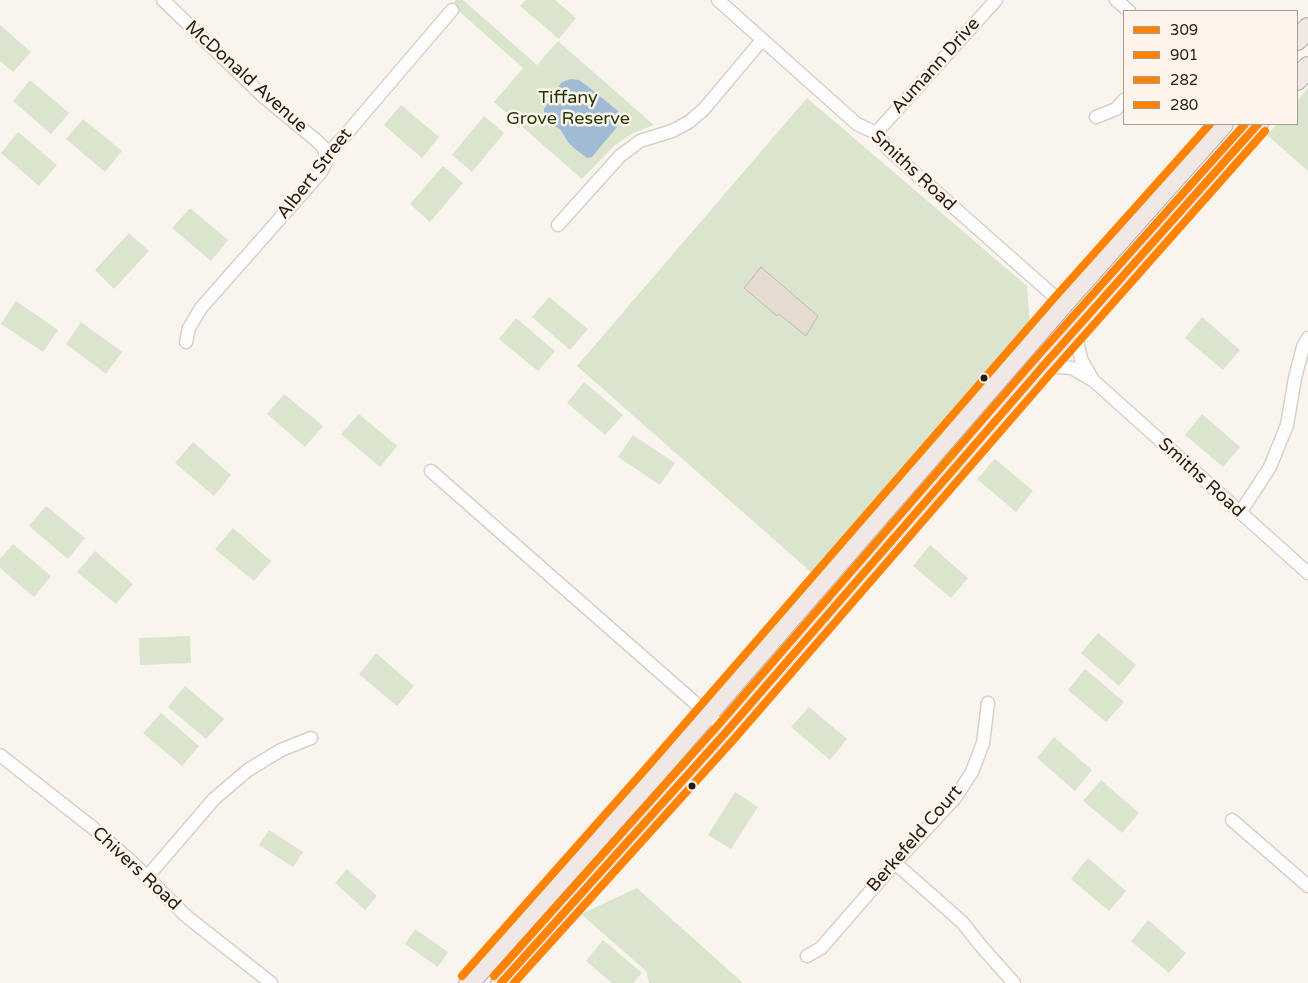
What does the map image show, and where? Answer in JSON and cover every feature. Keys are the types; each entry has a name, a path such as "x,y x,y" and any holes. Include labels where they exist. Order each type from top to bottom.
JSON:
{"main road":[{"path":"1298,39 1308,28"},
{"path":"1298,79 1308,67"},
{"path":"469,983 1222,125"},
{"path":"501,983 727,731 1043,366 1257,125"},
{"path":"1063,304 1079,326"}],"street":[{"name":"McDonald Avenue","path":"163,0 264,98 317,140 323,147 326,155"},
{"name":"Smiths Road","path":"718,0 857,124 876,133 888,150 1063,304"},
{"name":"Aumann Drive","path":"876,133 996,0"},
{"path":"1116,0 1128,10"},
{"name":"Albert Street","path":"186,342 190,328 201,308 321,172 326,162 326,155 452,10"},
{"path":"558,225 620,156 640,142 672,132 689,122 704,109 762,40"},
{"path":"1096,117 1116,109 1123,101"},
{"name":"Smiths Road","path":"1079,326 1081,359 1094,381"},
{"path":"1240,513 1270,467 1287,425 1302,347 1308,338"},
{"name":"Smiths Road","path":"1043,366 1072,368 1094,381 1308,573"},
{"path":"432,471 727,731"},
{"name":"Berkefeld Court","path":"807,956 821,948 955,798 972,772 983,743 988,703"},
{"path":"147,877 214,799 248,770 281,750 311,738"},
{"name":"Chivers Road","path":"2,760 93,828 147,877 186,916 271,983"},
{"path":"1232,820 1308,886"},
{"path":"895,863 962,922 1014,983"}],"green space":[{"name":"Tiffany Grove Reserve","path":"456,0 463,0 537,65 558,41 654,125 633,133 614,146 582,179 494,102 523,68 452,5"},
{"path":"526,0 555,0 576,18 559,39 520,6"},
{"path":"0,25 31,52 13,72 0,61"},
{"path":"30,80 69,113 51,134 13,101"},
{"path":"1308,88 1308,171 1267,135 1276,125 1298,125 1298,100"},
{"path":"807,98 1027,286 1030,326 812,573 577,366"},
{"path":"401,105 439,137 422,158 384,125"},
{"path":"484,116 504,133 472,172 452,155"},
{"path":"83,119 122,151 105,172 66,139"},
{"path":"18,132 57,165 39,186 1,153"},
{"path":"443,166 463,183 430,222 410,204"},
{"path":"190,208 228,240 211,261 172,228"},
{"path":"129,233 149,251 114,289 95,270"},
{"path":"549,297 588,329 570,350 532,317"},
{"path":"16,301 58,330 43,352 1,324"},
{"path":"1202,317 1240,350 1223,370 1185,338"},
{"path":"516,318 555,351 538,371 499,339"},
{"path":"81,322 122,352 106,374 66,344"},
{"path":"584,382 623,415 605,435 567,403"},
{"path":"284,394 323,426 305,447 267,414"},
{"path":"359,414 397,446 380,467 341,434"},
{"path":"1202,414 1240,447 1223,467 1185,435"},
{"path":"633,435 675,463 660,485 618,457"},
{"path":"193,442 231,475 214,496 175,463"},
{"path":"995,459 1033,491 1016,512 977,479"},
{"path":"46,506 85,538 68,559 29,526"},
{"path":"233,528 271,561 254,581 215,549"},
{"path":"13,544 51,576 34,597 0,568 0,559"},
{"path":"930,545 968,578 951,598 913,566"},
{"path":"95,551 133,584 116,604 77,572"},
{"path":"1098,633 1136,665 1119,686 1081,653"},
{"path":"190,636 191,663 140,665 139,638"},
{"path":"376,653 414,686 397,706 359,674"},
{"path":"1085,669 1124,702 1106,722 1068,690"},
{"path":"185,686 224,719 206,739 168,707"},
{"path":"809,707 847,739 830,760 791,727"},
{"path":"161,713 199,746 182,766 143,733"},
{"path":"1054,737 1092,770 1075,791 1037,758"},
{"path":"1101,780 1139,813 1122,833 1083,801"},
{"path":"735,792 758,807 731,849 708,835"},
{"path":"269,830 303,852 293,867 259,845"},
{"path":"1088,858 1126,891 1109,911 1071,879"},
{"path":"347,869 377,896 365,910 335,883"},
{"path":"637,888 743,983 649,983 646,971 581,914"},
{"path":"1148,920 1186,953 1169,973 1131,941"},
{"path":"415,929 448,952 438,967 405,944"},
{"path":"603,940 642,973 633,983 612,983 586,961"}],"water":[{"path":"571,79 579,80 586,85 618,111 622,119 592,157 587,158 574,148 560,129 547,122 544,117 544,109 554,93 562,82"}],"building":[{"path":"761,267 818,316 806,336 779,314 777,316 744,288"}],"transit line":[{"name":"280","path":"462,976 649,765 1055,297 1209,125"},
{"name":"282","path":"494,976 719,724 1035,359 1244,125"},
{"name":"309","path":"501,983 727,731 1043,366 1257,125"},
{"name":"901","path":"514,983 735,738 1051,373 1265,131"}]}
